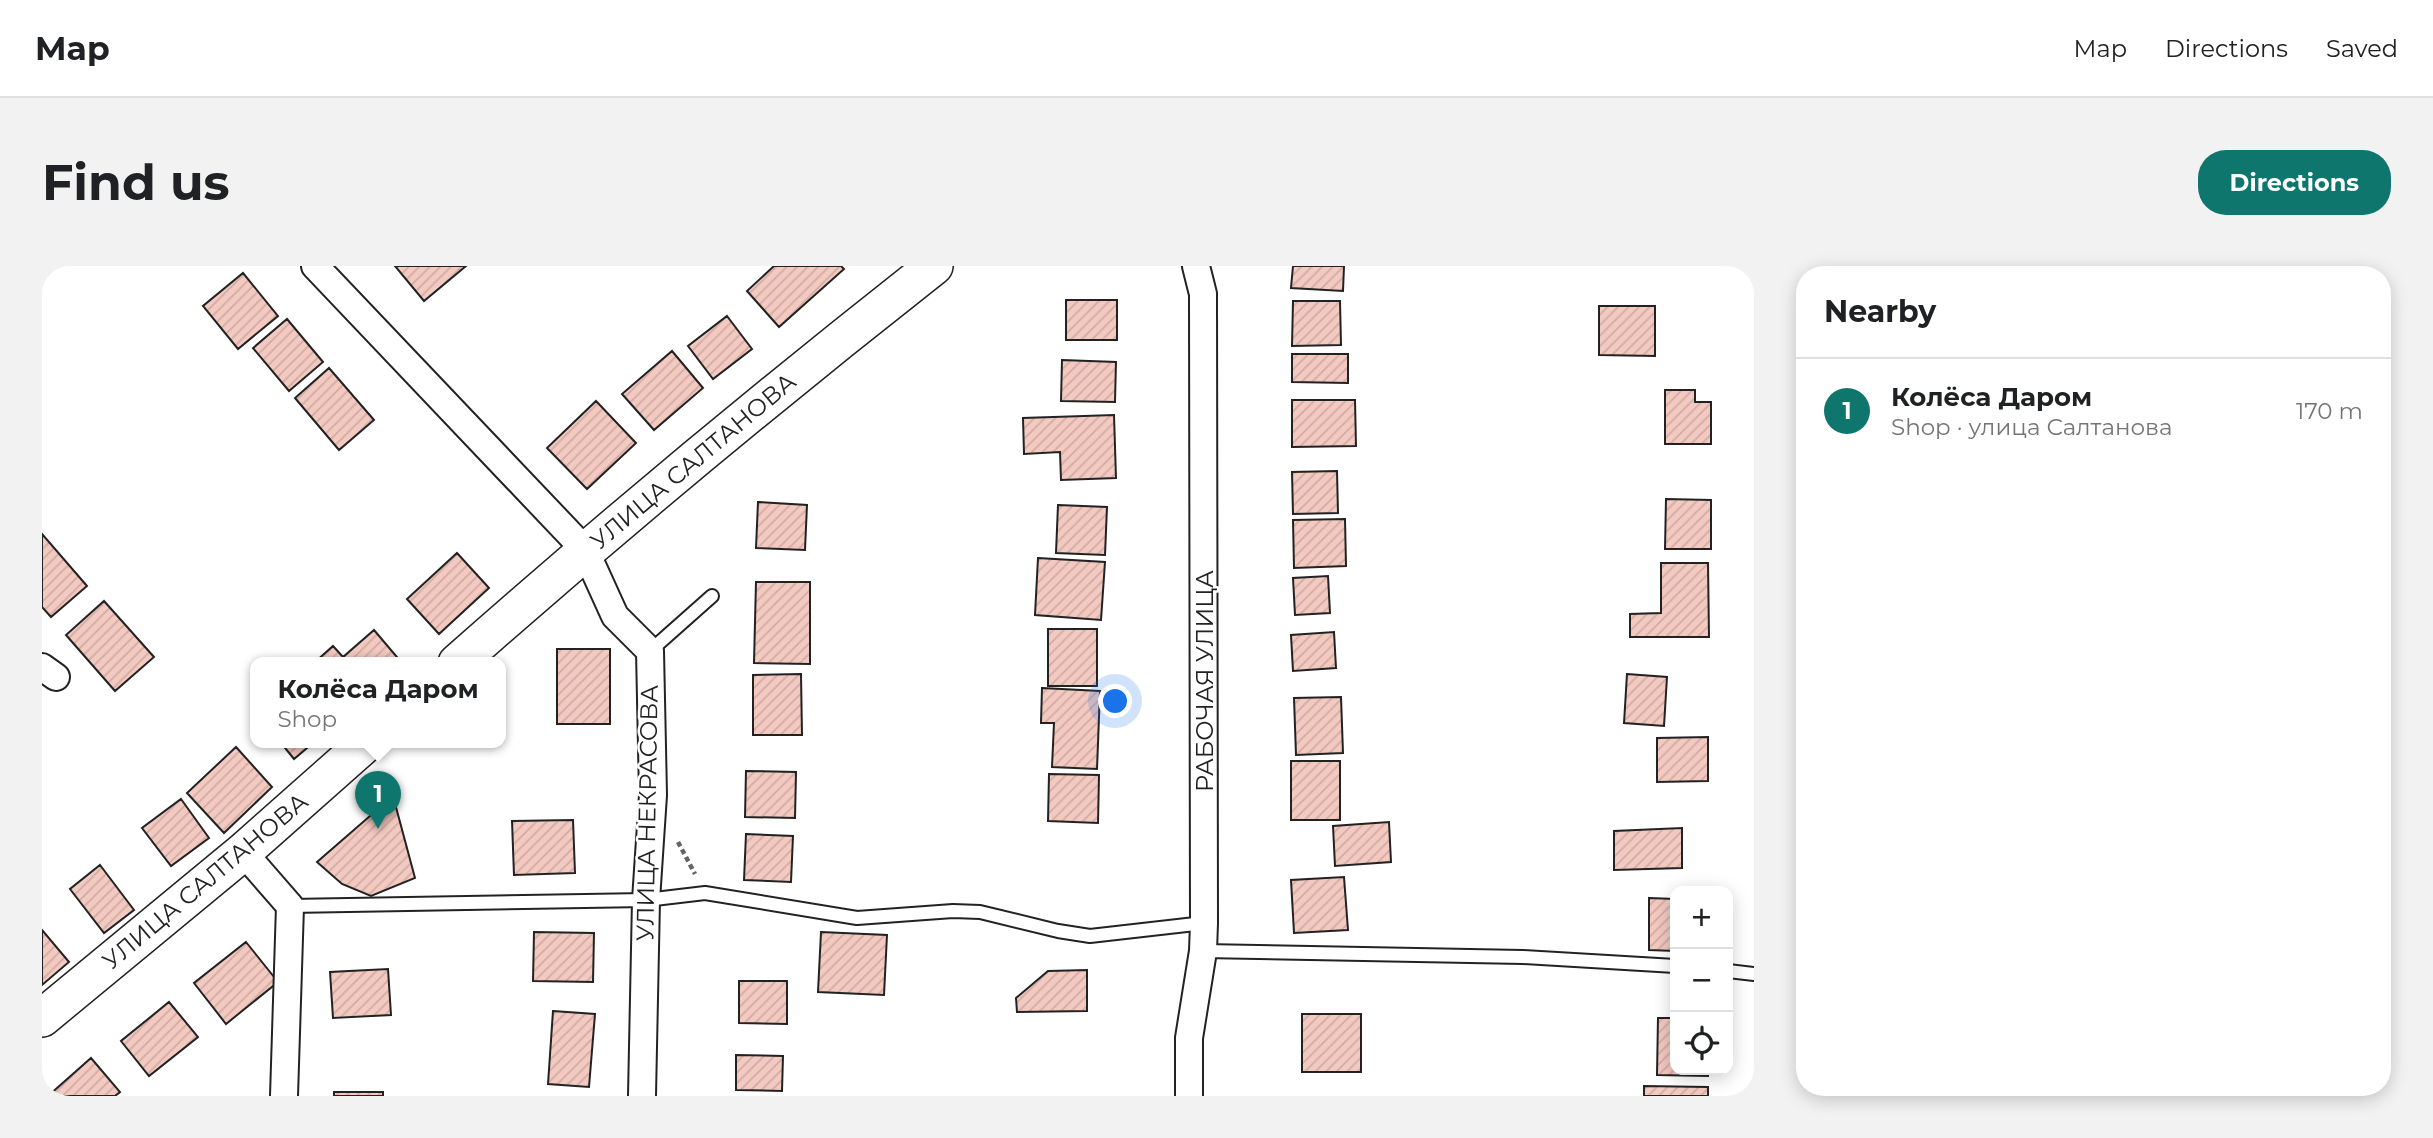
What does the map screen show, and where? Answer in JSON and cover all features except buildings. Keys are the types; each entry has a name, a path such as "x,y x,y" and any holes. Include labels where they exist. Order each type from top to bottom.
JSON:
{"main road":[{"name":"УЛИЦА САЛТАНОВА","path":"464,657 585,550 842,338 934,266"},
{"name":"УЛИЦА САЛТАНОВА","path":"42,1018 243,852 360,748"}],"street":[{"name":"УЛИЦА НЕКРАСОВА","path":"315,266 585,550 615,616 650,651 653,795 646,900 642,1096"},
{"name":"РАБОЧАЯ УЛИЦА","path":"1189,1096 1189,1038 1203,951 1204,923 1203,294 1196,266"},
{"path":"243,852 290,906 284,1096"}],"lane":[{"path":"650,651 712,596"},
{"path":"290,906 646,900 705,893 857,918 953,911 980,912 1090,936 1204,923"},
{"path":"1203,951 1523,957 1670,966"},
{"path":"1733,972 1754,974"}],"place":[{"name":"Колёса Даром","path":"378,829"}]}
